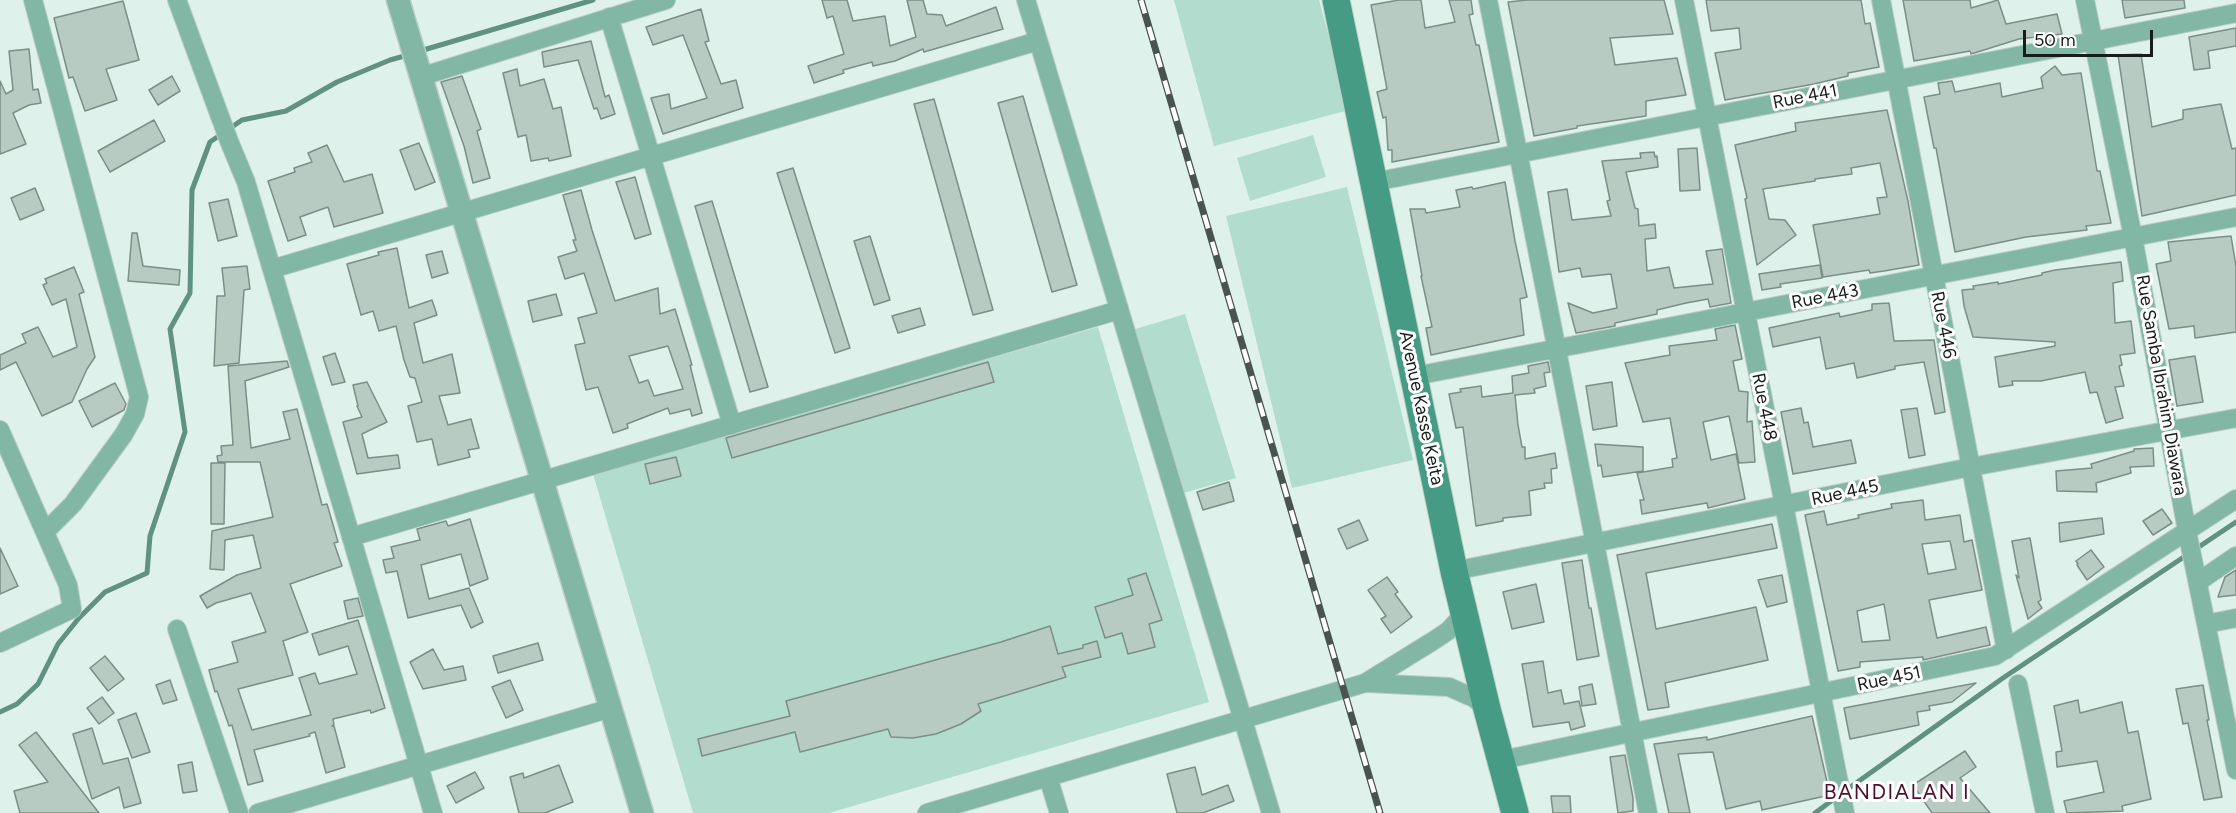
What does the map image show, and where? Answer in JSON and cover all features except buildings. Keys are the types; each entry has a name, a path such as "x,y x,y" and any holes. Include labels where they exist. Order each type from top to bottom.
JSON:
{"main road":[{"name":"Avenue Kasse Keita","path":"1336,0 1454,570 1487,709 1515,813"}],"street":[{"path":"33,0 139,397 135,414 124,434 73,504 45,532"},
{"path":"177,0 246,182 433,813"},
{"path":"398,0 408,41 642,813"},
{"path":"418,73 666,0"},
{"path":"1026,0 1271,813"},
{"path":"1488,0 1648,813"},
{"name":"Rue 448","path":"1684,0 1844,808"},
{"name":"Rue 446","path":"1881,0 2006,650"},
{"name":"Rue Samba Ibrahim Diawara","path":"2085,0 2133,237 2187,531 2236,770"},
{"name":"Rue 441","path":"1374,182 2236,14"},
{"path":"609,16 732,425"},
{"path":"272,268 1038,41"},
{"name":"Rue 443","path":"1415,376 2236,217"},
{"path":"351,537 1119,309"},
{"name":"Rue 445","path":"1454,570 1971,467 2236,418"},
{"path":"0,430 68,585 72,609 0,643"},
{"name":"Rue 451","path":"1502,760 1995,656 2236,500"},
{"path":"2196,573 2236,556"},
{"path":"927,813 1365,683 1448,631 1464,614"},
{"path":"2206,624 2236,618"},
{"path":"177,629 239,813"},
{"path":"1365,683 1449,687 1474,698 1487,709"},
{"path":"2018,684 2045,813"},
{"path":"258,813 611,708"},
{"path":"1048,777 1059,813"}],"green space":[{"path":"1174,0 1319,0 1349,110 1214,146"},
{"path":"1313,135 1326,177 1250,201 1237,158"},
{"path":"1347,187 1413,460 1292,488 1226,216"},
{"path":"1185,314 1236,478 1180,494 1129,331"},
{"path":"1098,327 1209,702 829,813 693,813 593,474"}],"waterway":[{"path":"420,51 593,0"},
{"path":"0,712 17,704 38,684 58,644 79,618 105,592 147,573 150,536 185,432 170,329 190,293 192,190 210,142 242,120 286,111 337,82 408,55"},
{"path":"1845,791 2003,678 2236,522"},
{"path":"1815,813 1838,796"}],"railway":[{"path":"1141,0 1380,813"}],"district":[{"name":"BANDIALAN I","path":"1897,793"}]}
